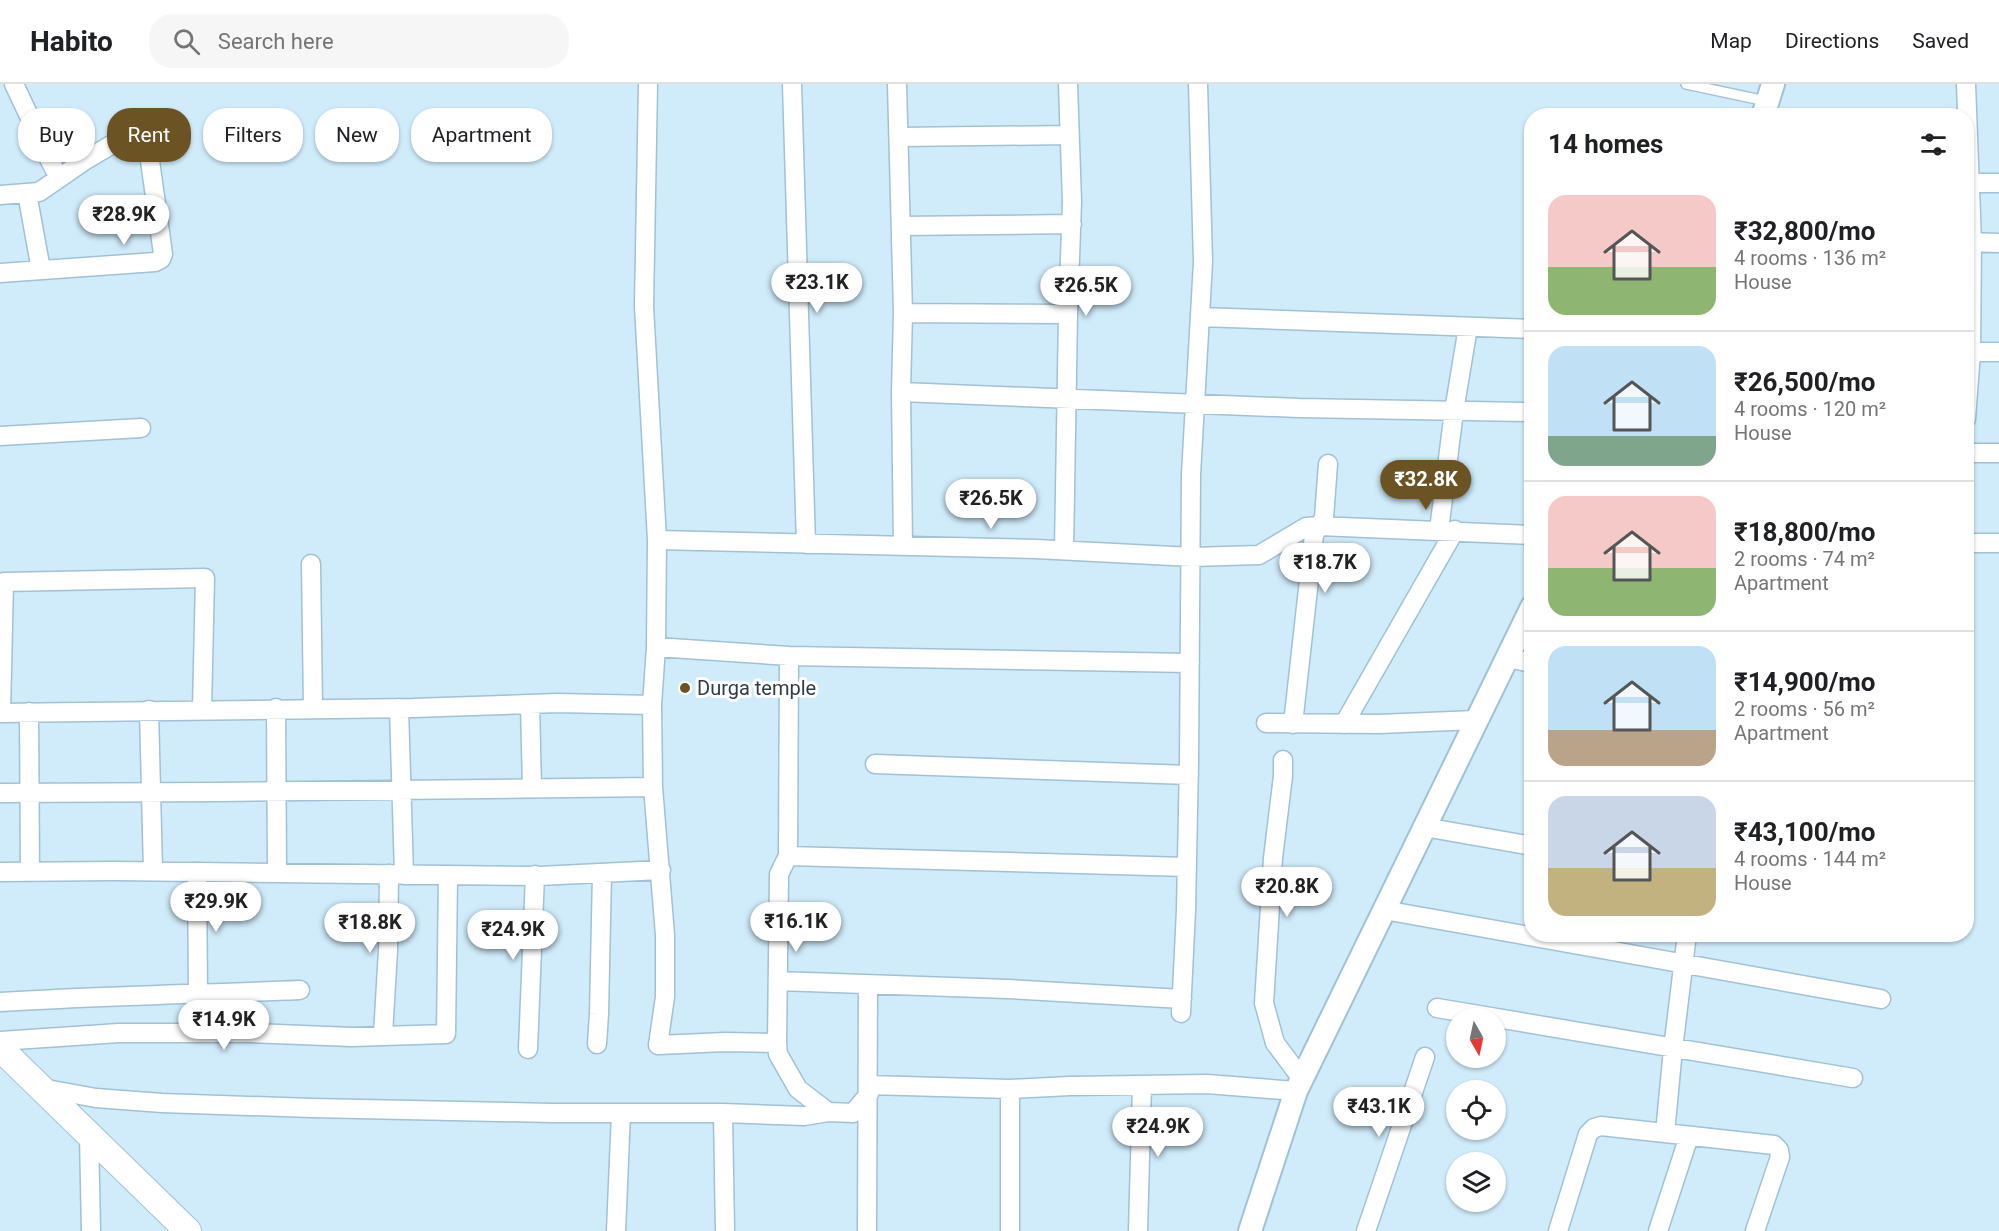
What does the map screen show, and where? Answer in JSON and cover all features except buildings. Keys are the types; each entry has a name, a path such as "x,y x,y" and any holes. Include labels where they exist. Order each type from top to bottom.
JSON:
{"main road":[{"path":"0,1048 180,1228"}],"street":[{"path":"14,84 59,178"},
{"path":"648,84 644,306 657,540 656,647 652,705 653,787 665,935 665,997 658,1045 724,1042 777,1043"},
{"path":"792,84 806,544"},
{"path":"897,84 903,313 901,392 903,546"},
{"path":"1064,550 1072,224 1068,84"},
{"path":"778,981 1008,989 1181,1006 1189,776 1191,474 1203,262 1198,84"},
{"path":"1966,84 1966,108"},
{"path":"0,195 39,192 102,150 138,129 142,129 146,132 163,254 161,259 155,262 0,273"},
{"path":"899,137 1070,135"},
{"path":"1974,183 1999,183"},
{"path":"27,193 41,270"},
{"path":"901,226 1072,224"},
{"path":"1974,242 1999,243"},
{"path":"903,313 1068,314"},
{"path":"1200,317 1524,329"},
{"path":"1344,724 1447,530 1454,411 1468,327"},
{"path":"1974,352 1999,352"},
{"path":"901,392 1066,400 1524,412"},
{"path":"0,436 141,428"},
{"path":"1974,453 1999,453"},
{"path":"1293,724 1314,535 1324,518 1328,464"},
{"path":"657,540 1064,550 1192,556 1259,555 1306,527 1319,526 1524,535"},
{"path":"1974,543 1999,543"},
{"path":"311,564 313,708"},
{"path":"202,709 205,578 4,582 0,713 530,704 652,705"},
{"path":"1250,1231 1299,1085 1524,623"},
{"path":"656,647 789,656 1190,663"},
{"path":"789,656 788,856 779,874 777,1043 778,1054 798,1089 828,1112"},
{"path":"1507,658 1524,661"},
{"path":"530,704 532,788"},
{"path":"276,708 277,873"},
{"path":"383,1035 388,950 403,789 399,708"},
{"path":"149,710 153,871"},
{"path":"29,712 30,872"},
{"path":"1266,723 1379,724 1476,720"},
{"path":"1283,760 1273,858 1264,1003 1275,1044 1299,1085"},
{"path":"875,764 1189,776"},
{"path":"0,793 653,787"},
{"path":"1424,827 1524,845"},
{"path":"788,856 1187,867"},
{"path":"0,872 153,871 535,875 661,870"},
{"path":"197,872 198,994"},
{"path":"597,1044 602,873"},
{"path":"0,1041 119,1033 251,1033 352,1037 446,1034 448,875"},
{"path":"528,1049 535,875"},
{"path":"1384,910 1524,935"},
{"path":"1562,942 1881,999"},
{"path":"1665,1133 1686,942"},
{"path":"867,1231 868,985"},
{"path":"0,1002 94,996 300,990"},
{"path":"1437,1008 1853,1078"},
{"path":"1366,1231 1425,1057"},
{"path":"869,1089 1010,1089 1207,1084 1299,1085"},
{"path":"1138,1231 1142,1085"},
{"path":"41,1088 96,1098 162,1103 324,1109 723,1113 804,1116 828,1112 853,1113 869,1089"},
{"path":"1010,1089 1010,1231"},
{"path":"616,1231 621,1113"},
{"path":"723,1113 725,1231"},
{"path":"1558,1231 1588,1134 1594,1128 1601,1126 1774,1145 1779,1150 1780,1157 1755,1231"},
{"path":"89,1135 91,1231"},
{"path":"1658,1231 1689,1136"}],"lane":[{"path":"1686,84 1768,100"}],"place":[{"name":"Durga temple","path":"685,688"}]}
